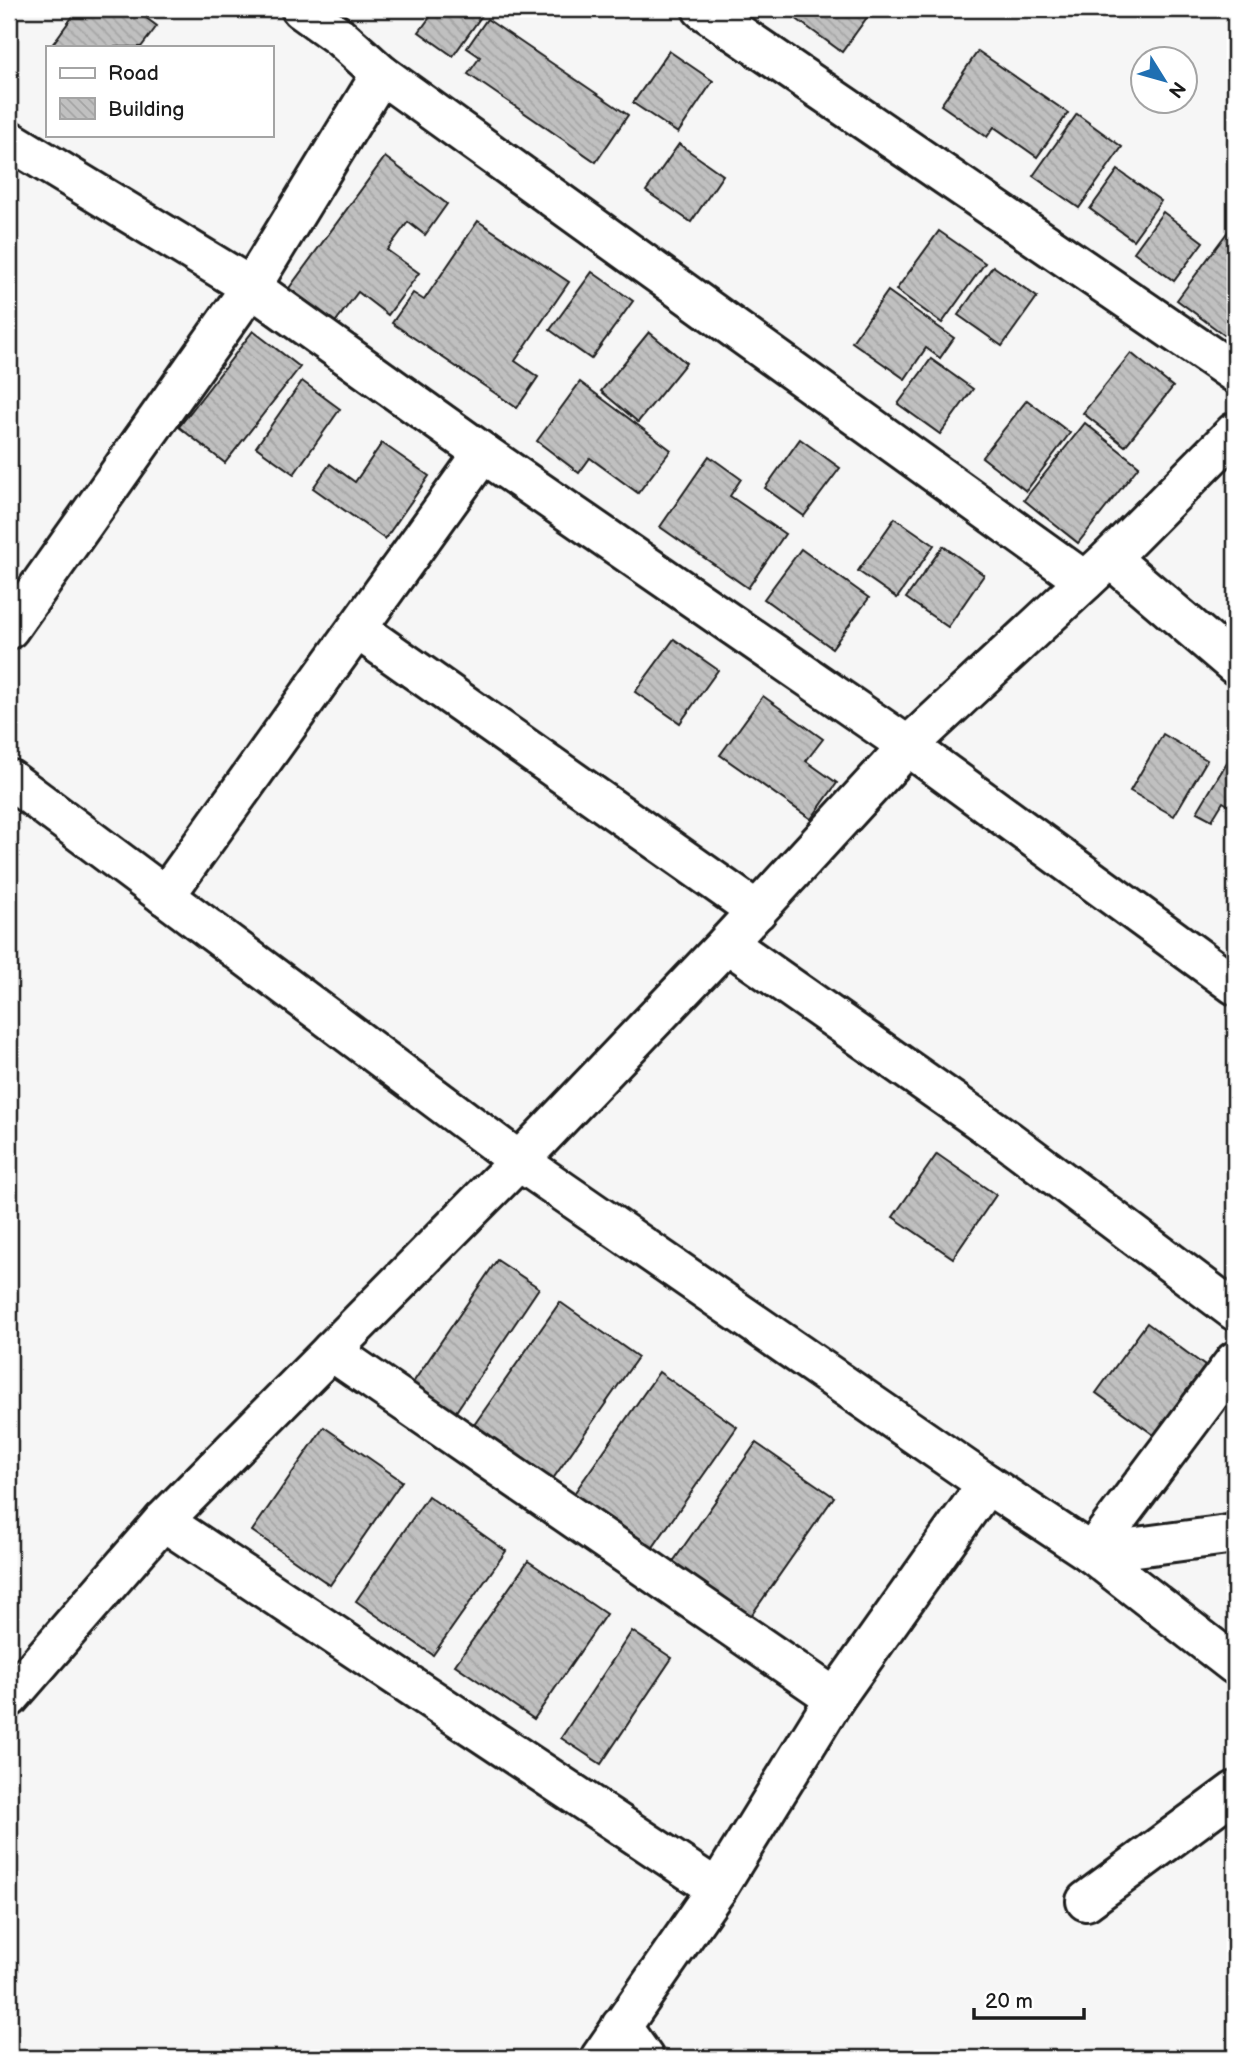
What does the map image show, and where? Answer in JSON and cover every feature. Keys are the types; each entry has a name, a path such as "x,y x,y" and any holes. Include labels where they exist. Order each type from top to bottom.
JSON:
{"street":[{"path":"300,9 349,23 381,74 1235,665"},
{"path":"702,9 1235,373"},
{"path":"9,629 251,287 381,74"},
{"path":"9,141 251,287 483,453 908,746 1235,985"},
{"path":"9,1698 163,1521 519,1161 757,911 908,746 1098,570 1235,432"},
{"path":"165,895 483,453"},
{"path":"357,629 757,911"},
{"path":"9,779 519,1161 1091,1553 1235,1665"},
{"path":"727,943 1009,1141 1235,1311"},
{"path":"331,1351 835,1699"},
{"path":"1091,1553 1235,1361"},
{"path":"600,2058 717,1889 835,1699 987,1484"},
{"path":"163,1521 717,1889"},
{"path":"1091,1553 1235,1534"},
{"path":"1086,1901 1235,1791"},
{"path":"621,2026 644,2058"}],"building":[{"path":"78,9 134,9 157,26 142,46 52,45"},
{"path":"436,9 485,11 453,56 419,32"},
{"path":"785,9 873,9 842,52"},
{"path":"487,19 628,115 596,162 468,74 480,57 467,48"},
{"path":"669,51 713,81 678,133 633,103"},
{"path":"978,51 1068,113 1037,157 994,127 987,137 941,105"},
{"path":"1077,114 1122,147 1079,208 1033,176"},
{"path":"679,144 723,175 691,222 646,191"},
{"path":"385,157 447,204 425,235 408,222 387,250 419,273 388,315 358,292 330,329 284,295"},
{"path":"1118,170 1161,201 1133,240 1090,209"},
{"path":"1163,212 1203,242 1174,281 1134,252"},
{"path":"478,221 569,282 515,361 538,377 517,408 392,323 413,293 424,300"},
{"path":"1235,222 1235,343 1177,300"},
{"path":"939,231 985,263 942,323 896,290"},
{"path":"993,266 1037,297 1002,346 958,315"},
{"path":"592,272 633,301 591,359 550,330"},
{"path":"888,291 954,338 940,358 926,348 905,379 852,342"},
{"path":"253,331 300,367 225,463 179,427"},
{"path":"649,332 686,363 638,422 601,391"},
{"path":"1131,353 1173,387 1125,446 1083,413"},
{"path":"931,359 973,389 940,434 898,404"},
{"path":"302,381 340,409 294,474 256,447"},
{"path":"580,382 671,450 638,493 590,458 579,473 537,441"},
{"path":"1027,400 1070,433 1026,491 982,457"},
{"path":"1085,423 1139,466 1078,543 1024,500"},
{"path":"800,439 840,468 804,516 765,488"},
{"path":"382,443 429,476 385,539 313,488 330,464 355,482"},
{"path":"709,456 741,479 730,496 785,534 748,588 660,527"},
{"path":"895,518 934,545 897,598 858,571"},
{"path":"943,546 984,575 948,627 906,598"},
{"path":"801,549 869,598 832,648 764,599"},
{"path":"674,639 718,670 680,723 635,692"},
{"path":"763,696 823,739 806,761 837,783 811,819 720,755"},
{"path":"1163,734 1207,760 1174,816 1130,791"},
{"path":"1235,749 1235,809 1223,802 1212,820 1197,812"},
{"path":"937,1154 996,1195 953,1258 893,1217"},
{"path":"497,1260 539,1288 455,1413 412,1384"},
{"path":"560,1302 638,1357 552,1480 474,1425"},
{"path":"1147,1323 1205,1366 1154,1435 1096,1393"},
{"path":"659,1372 737,1427 651,1550 573,1495"},
{"path":"324,1427 402,1481 330,1585 252,1531"},
{"path":"756,1443 834,1497 748,1620 670,1566"},
{"path":"428,1496 506,1551 433,1655 356,1601"},
{"path":"528,1561 606,1614 534,1719 455,1665"},
{"path":"632,1631 672,1658 601,1764 561,1738"}]}
